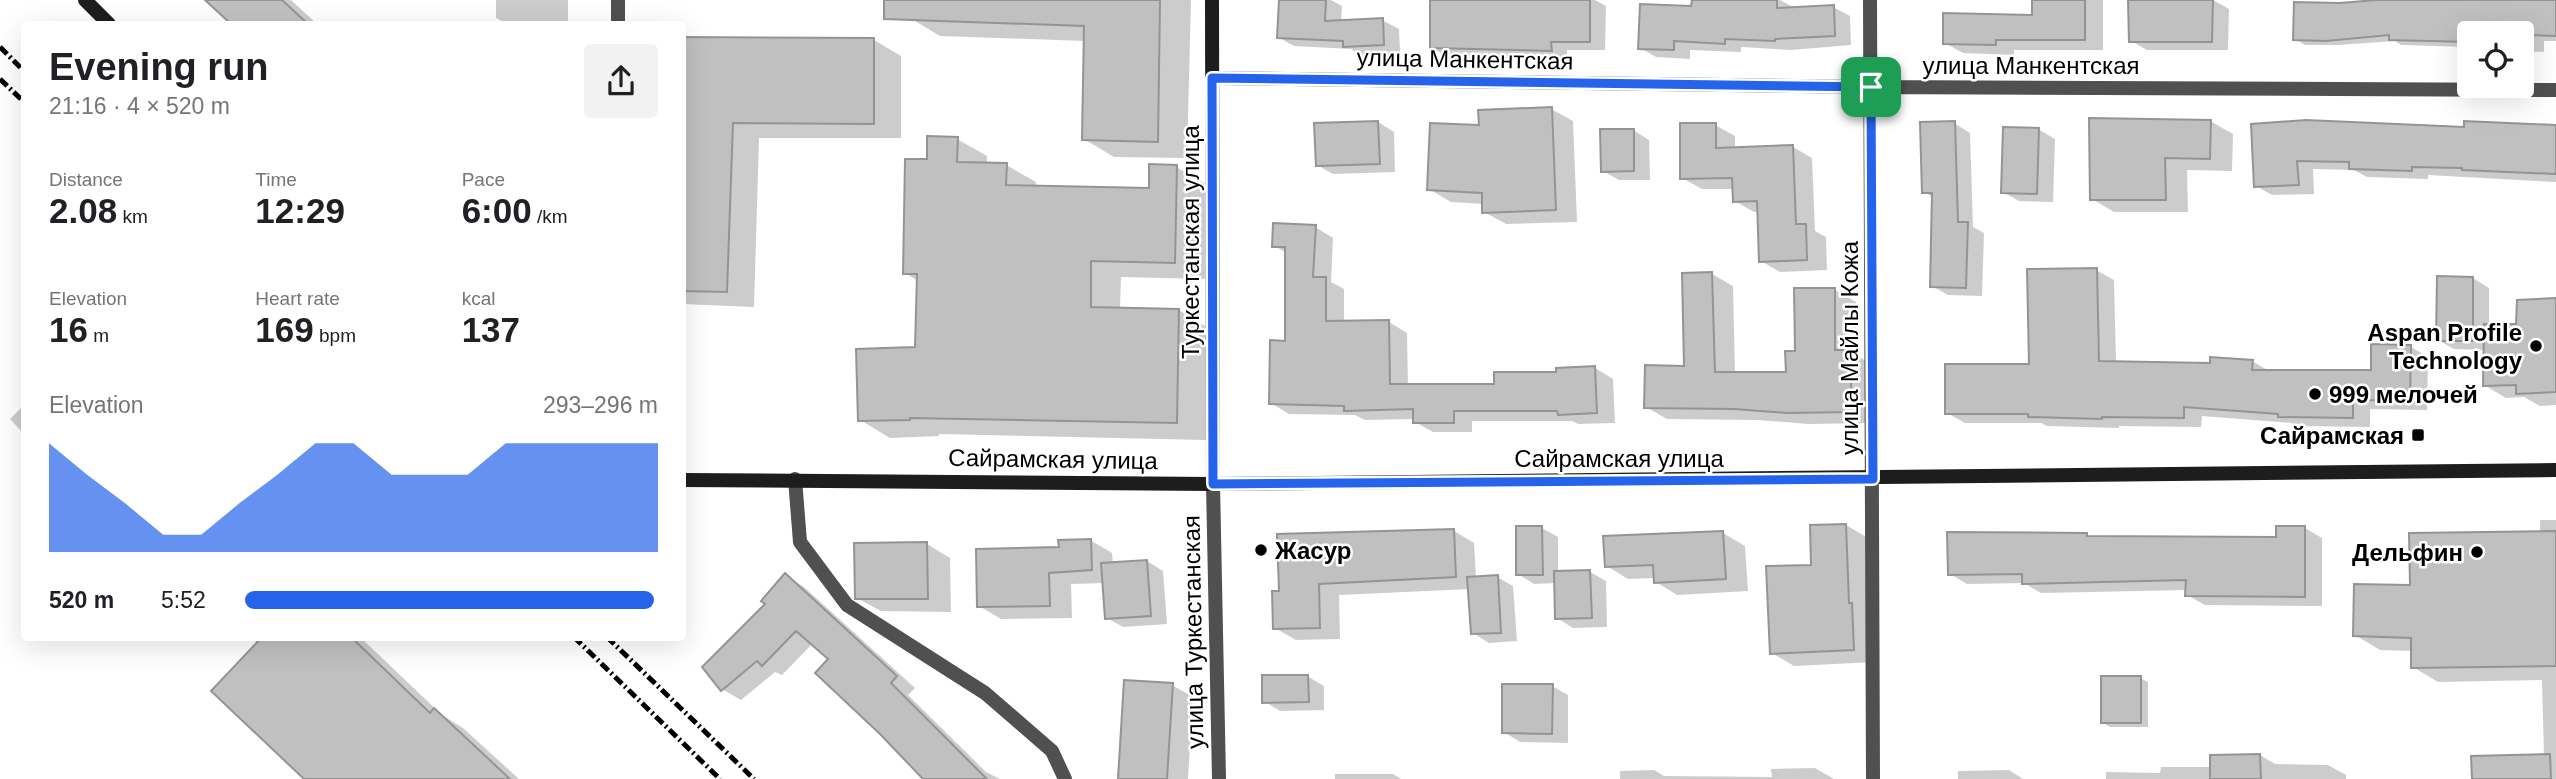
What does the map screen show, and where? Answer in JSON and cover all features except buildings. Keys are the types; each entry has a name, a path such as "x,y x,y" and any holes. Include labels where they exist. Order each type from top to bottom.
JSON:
{"main road":[{"path":"85,0 106,21"},
{"name":"Туркестанская улица","path":"1213,0 1213,484"},
{"name":"Сайрамская улица","path":"686,480 1213,484 2556,470"}],"street":[{"path":"618,0 618,21"},
{"name":"улица Майлы Кожа","path":"1870,0 1873,779"},
{"name":"улица Манкентская","path":"1212,78 1871,87 2556,90"},
{"path":"795,480 800,542 847,605 985,693 1052,751 1065,779"},
{"name":"улица Туркестанская","path":"1213,484 1219,779"}],"railway":[{"path":"0,47 21,68"},
{"path":"0,79 21,99"},
{"path":"578,641 720,779"},
{"path":"611,641 754,779"}],"place":[{"name":"Aspan Profile Technology","path":"2536,346"},
{"name":"999 мелочей","path":"2315,394"},
{"name":"Сайрамская","path":"2418,435"},
{"name":"Жасур","path":"1261,550"},
{"name":"Дельфин","path":"2477,552"}],"route":[{"path":"1212,78 1871,87 1873,479 1213,484 1212,78"}]}
